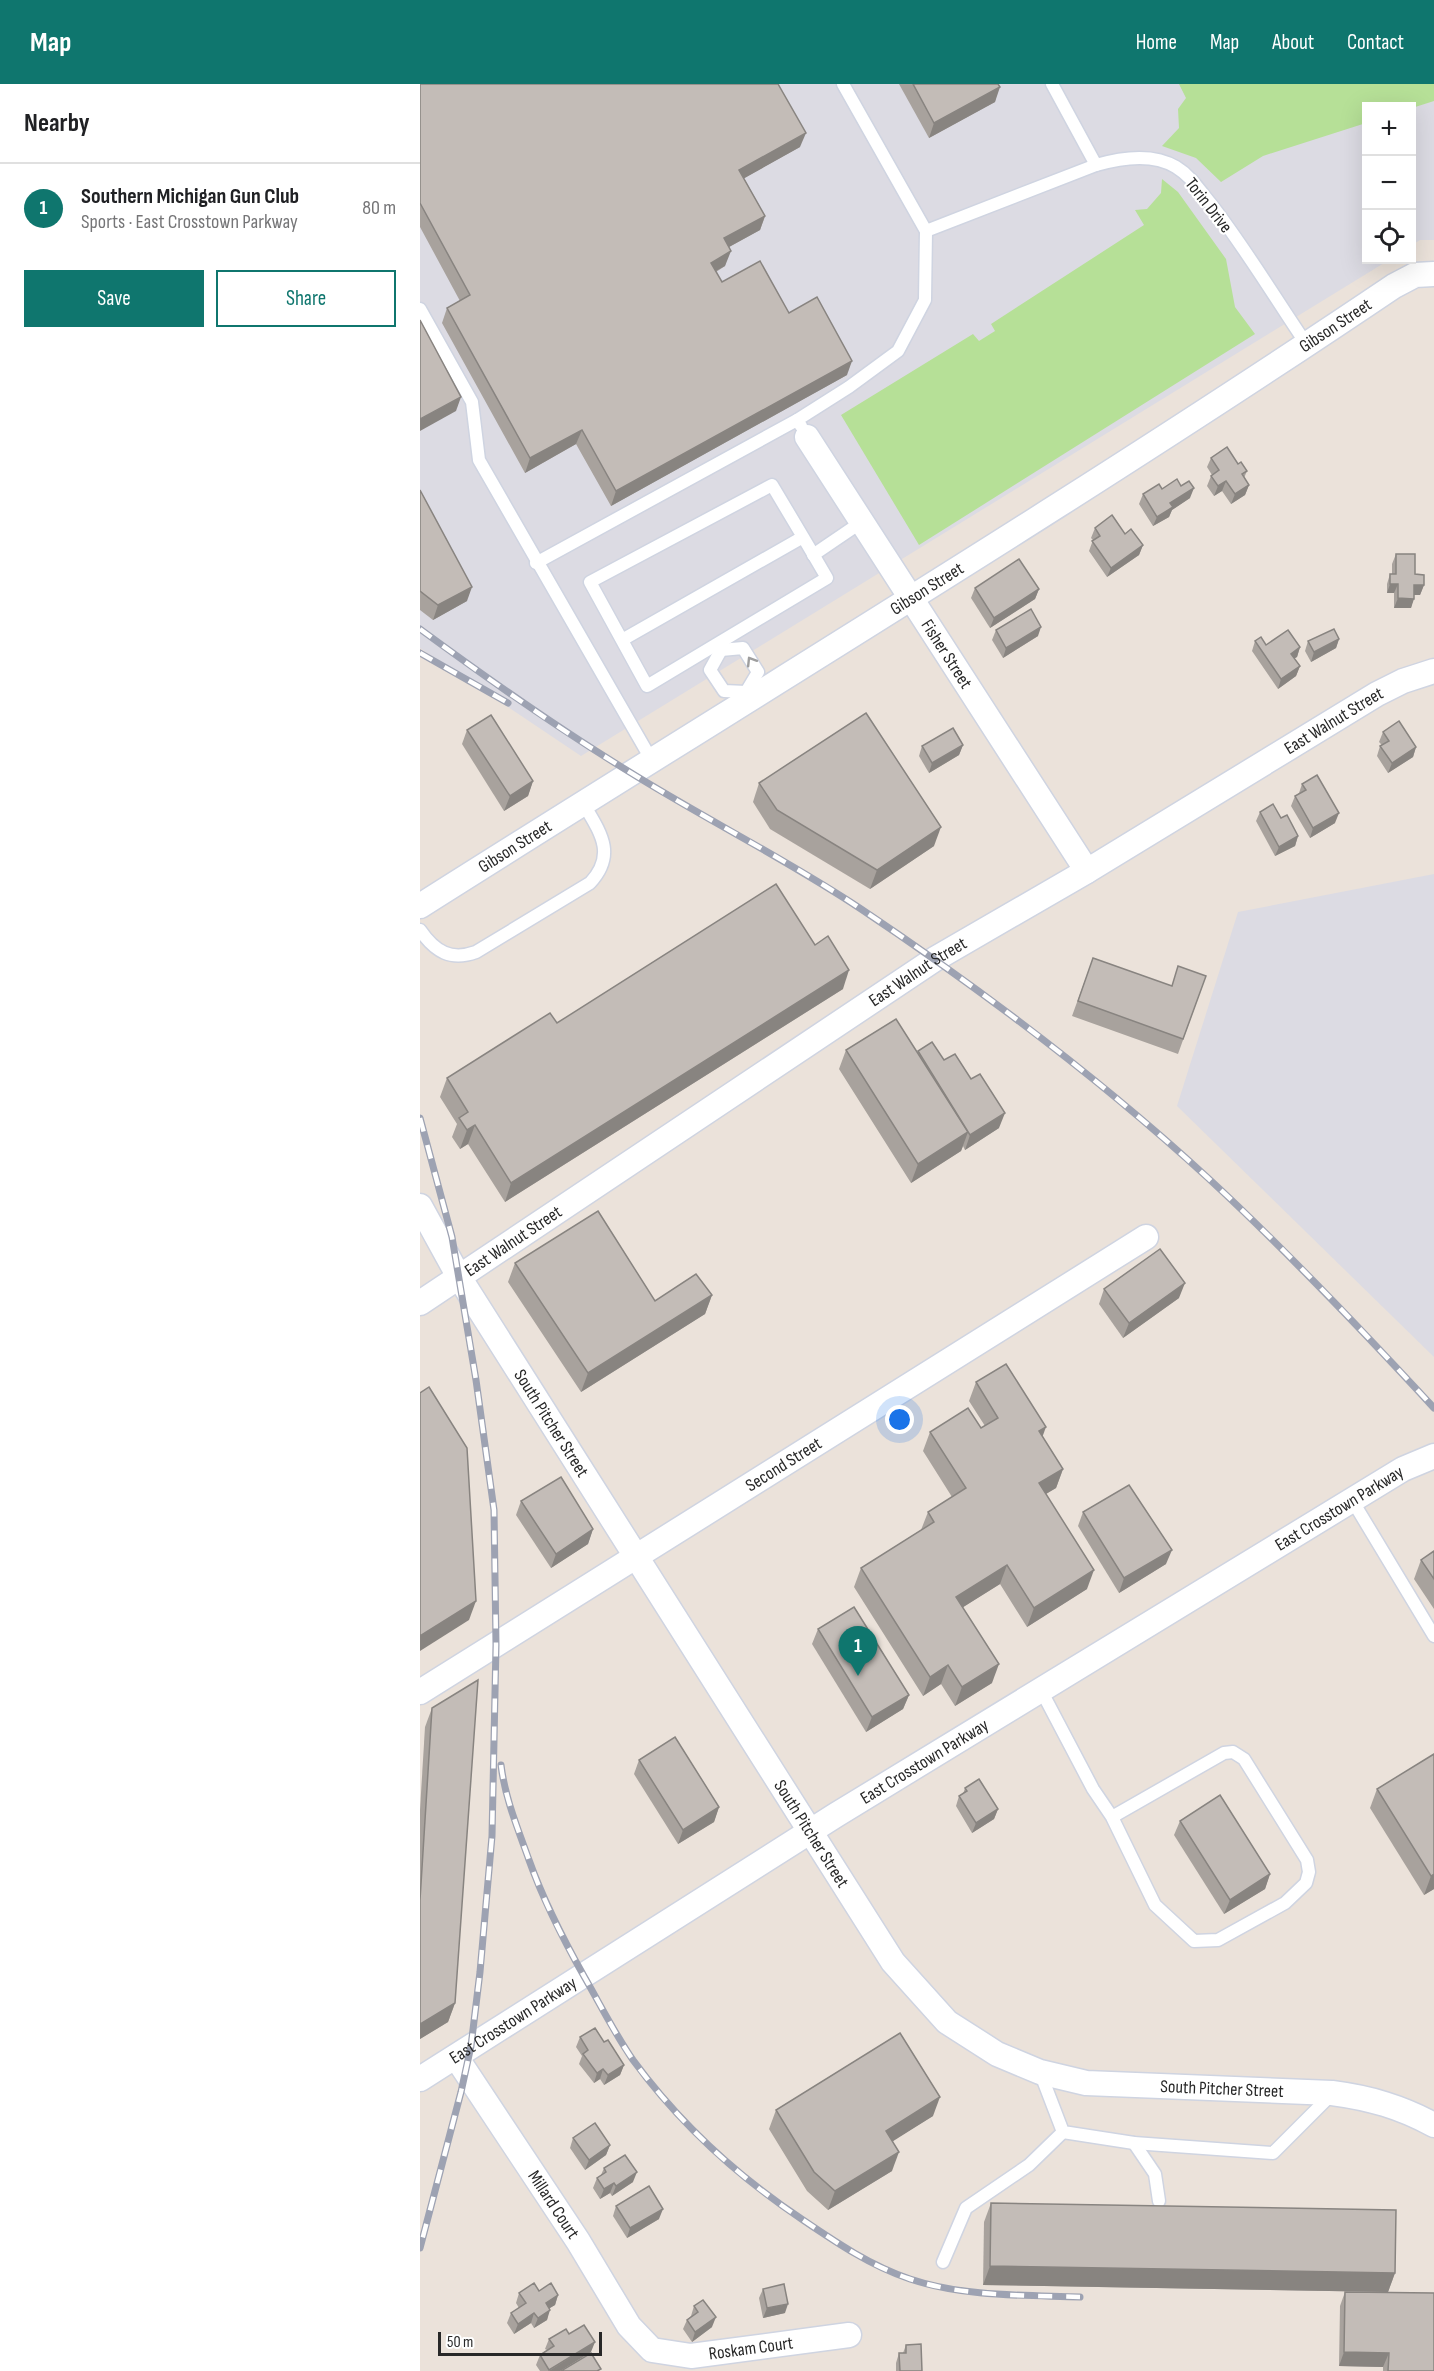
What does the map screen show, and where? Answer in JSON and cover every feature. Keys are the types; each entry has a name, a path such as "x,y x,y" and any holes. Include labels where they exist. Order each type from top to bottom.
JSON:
{"street":[{"name":"Gibson Street","path":"420,906 748,695 911,598 1307,345 1394,286 1415,275 1434,274"},
{"name":"Fisher Street","path":"802,428 1087,871"},
{"name":"East Walnut Street","path":"420,1303 934,960 1087,871 1377,694 1402,681 1434,671"},
{"name":"South Pitcher Street","path":"420,1206 459,1277 895,1965 947,2022 997,2054 1040,2072 1086,2083 1332,2093 1373,2099 1410,2112 1434,2125"},
{"name":"Second Street","path":"420,1692 1146,1237"},
{"name":"East Crosstown Parkway","path":"420,2079 810,1832 1403,1469 1434,1456"},
{"name":"Millard Court","path":"456,2057 578,2241 629,2326 652,2350"},
{"name":"Roskam Court","path":"652,2350 691,2356 849,2335"}],"lane":[{"path":"536,563 802,428 849,387 898,351 925,300 926,231 843,84"},
{"path":"1052,84 1096,165"},
{"name":"Torin Drive","path":"926,231 1096,165 1120,158 1159,160 1176,166 1190,178 1222,218 1307,345"},
{"path":"420,309 472,402 479,460 536,563 651,759"},
{"path":"772,485 803,537 827,578 719,647 647,686 590,582 772,485"},
{"path":"813,555 863,521"},
{"path":"622,640 803,537"},
{"path":"719,647 743,648 758,672 748,695 724,692 713,675 710,670 719,647"},
{"path":"420,930 429,943 444,954 462,957 476,952 590,883 600,872 604,851 602,836 583,803"},
{"path":"1353,1500 1434,1636"},
{"path":"1042,1692 1093,1789 1112,1817 1155,1905 1194,1941 1218,1940 1285,1903 1306,1883 1309,1872 1307,1860 1244,1759 1233,1752 1208,1760 1112,1817"},
{"path":"1040,2072 1063,2132"},
{"path":"1063,2132 1134,2143 1273,2153 1332,2093"},
{"path":"943,2262 966,2208 1029,2165 1063,2132"},
{"path":"1134,2143 1155,2174 1159,2201"}],"shaded area":[{"path":"420,84 1434,84 1434,240 1420,240 1416,242 1416,102 1362,102 1362,264 1382,264 581,756 420,648"},
{"path":"1434,874 1434,1357 1177,1106 1238,912"}],"green space":[{"path":"1179,84 1434,84 1434,101 1416,107 1416,102 1362,102 1362,124 1263,156 1221,182 1196,158 1162,146 1179,128 1178,109 1186,98"},
{"path":"1162,179 1178,192 1226,259 1235,307 1255,334 919,545 841,415 973,334 979,341 995,331 991,324 1144,225 1135,210 1147,209 1161,193"}],"building":[{"path":"420,84 778,84 806,133 739,170 765,216 724,238 731,251 711,263 722,282 760,261 789,313 817,297 852,361 616,491 582,430 530,458 447,308 470,295 420,203"},
{"path":"913,84 998,84 1000,87 934,123"},
{"path":"420,320 461,397 420,419"},
{"path":"1227,447 1238,464 1241,462 1247,471 1242,474 1249,485 1235,494 1226,481 1218,486 1211,476 1219,470 1211,458"},
{"path":"1177,479 1181,486 1189,481 1194,488 1170,503 1173,507 1157,517 1143,494 1159,484 1162,489"},
{"path":"420,490 472,587 438,605 420,591"},
{"path":"1112,515 1125,534 1131,529 1143,545 1111,568 1092,541 1100,536 1095,528"},
{"path":"1396,554 1415,554 1415,574 1424,575 1424,585 1414,585 1414,599 1398,598 1398,584 1390,584 1390,574 1396,574"},
{"path":"1019,559 1039,589 994,618 975,588"},
{"path":"1031,609 1041,627 1006,648 996,630"},
{"path":"1334,629 1339,639 1314,652 1308,641"},
{"path":"1288,630 1300,647 1291,654 1300,666 1281,679 1255,641 1261,637 1266,645"},
{"path":"866,713 941,827 877,870 777,810 759,783"},
{"path":"491,715 533,781 510,796 467,730"},
{"path":"1399,721 1416,747 1392,763 1380,746 1389,741 1383,732"},
{"path":"953,728 963,745 932,763 922,746"},
{"path":"1317,775 1339,813 1313,828 1295,796 1306,790 1302,784"},
{"path":"1273,804 1281,818 1287,815 1298,836 1279,847 1260,812"},
{"path":"776,884 815,945 828,936 849,970 511,1183 475,1125 467,1130 459,1118 468,1112 447,1078 550,1013 557,1023"},
{"path":"1093,958 1172,986 1178,966 1206,976 1183,1039 1078,1001"},
{"path":"896,1019 968,1132 918,1164 846,1050"},
{"path":"932,1042 944,1060 955,1054 971,1079 980,1074 1005,1113 970,1135 918,1051"},
{"path":"598,1211 655,1301 696,1274 712,1295 588,1373 515,1263"},
{"path":"1160,1249 1185,1283 1129,1323 1104,1289"},
{"path":"1006,1364 1046,1427 1039,1431 1063,1469 1039,1483 1094,1570 1034,1608 1007,1565 956,1597 999,1664 962,1687 948,1665 930,1677 861,1568 934,1522 928,1512 966,1488 930,1432 968,1408 981,1428 998,1418 976,1382"},
{"path":"429,1387 467,1448 476,1601 420,1636 420,1393"},
{"path":"561,1477 593,1529 556,1554 521,1501"},
{"path":"1129,1485 1172,1550 1124,1578 1083,1512"},
{"path":"1434,1551 1434,1579 1421,1560"},
{"path":"854,1607 909,1695 872,1717 818,1629"},
{"path":"478,1680 455,2003 420,2024 420,1900 432,1708"},
{"path":"675,1737 719,1807 683,1830 639,1760"},
{"path":"1434,1754 1434,1874 1431,1876 1377,1789"},
{"path":"979,1779 998,1809 976,1823 959,1796 967,1791 965,1788"},
{"path":"1220,1795 1270,1874 1230,1900 1180,1821"},
{"path":"595,2028 604,2042 608,2040 624,2065 608,2075 603,2069 597,2073 583,2054 588,2050 580,2037"},
{"path":"900,2033 940,2097 886,2131 899,2152 835,2191 814,2172 776,2110"},
{"path":"595,2123 610,2145 589,2160 573,2138"},
{"path":"625,2155 637,2172 616,2186 614,2183 604,2189 597,2178 606,2172 604,2168"},
{"path":"649,2186 663,2209 630,2228 616,2206"},
{"path":"991,2203 1396,2210 1395,2273 990,2266"},
{"path":"534,2283 539,2291 551,2283 558,2295 546,2303 550,2310 538,2318 534,2313 518,2324 511,2313 526,2303 519,2293"},
{"path":"784,2284 788,2304 767,2308 763,2289"},
{"path":"1345,2292 1434,2293 1434,2371 1388,2371 1389,2353 1344,2352"},
{"path":"703,2300 716,2317 695,2332 687,2320 698,2312 694,2306"},
{"path":"584,2325 595,2342 549,2370 540,2355 554,2346 549,2339 566,2329 569,2334"},
{"path":"921,2344 922,2371 900,2371 899,2353 906,2353 906,2345"},
{"path":"591,2353 601,2369 561,2371"}],"railway":[{"path":"420,629 522,702 601,754 861,909 951,971 1039,1037 1167,1141 1208,1178 1323,1291 1434,1408"},
{"path":"420,653 508,703"},
{"path":"420,1118 452,1237 476,1380 494,1510 496,1645 492,1836 471,2046 420,2248"},
{"path":"501,1765 516,1825 535,1876 554,1920 577,1963 633,2060 670,2106 711,2148 755,2185 803,2220 855,2253 896,2274 931,2285 973,2292 1080,2297"}],"place":[{"name":"Southern Michigan Gun Club","path":"858,1676"}]}
